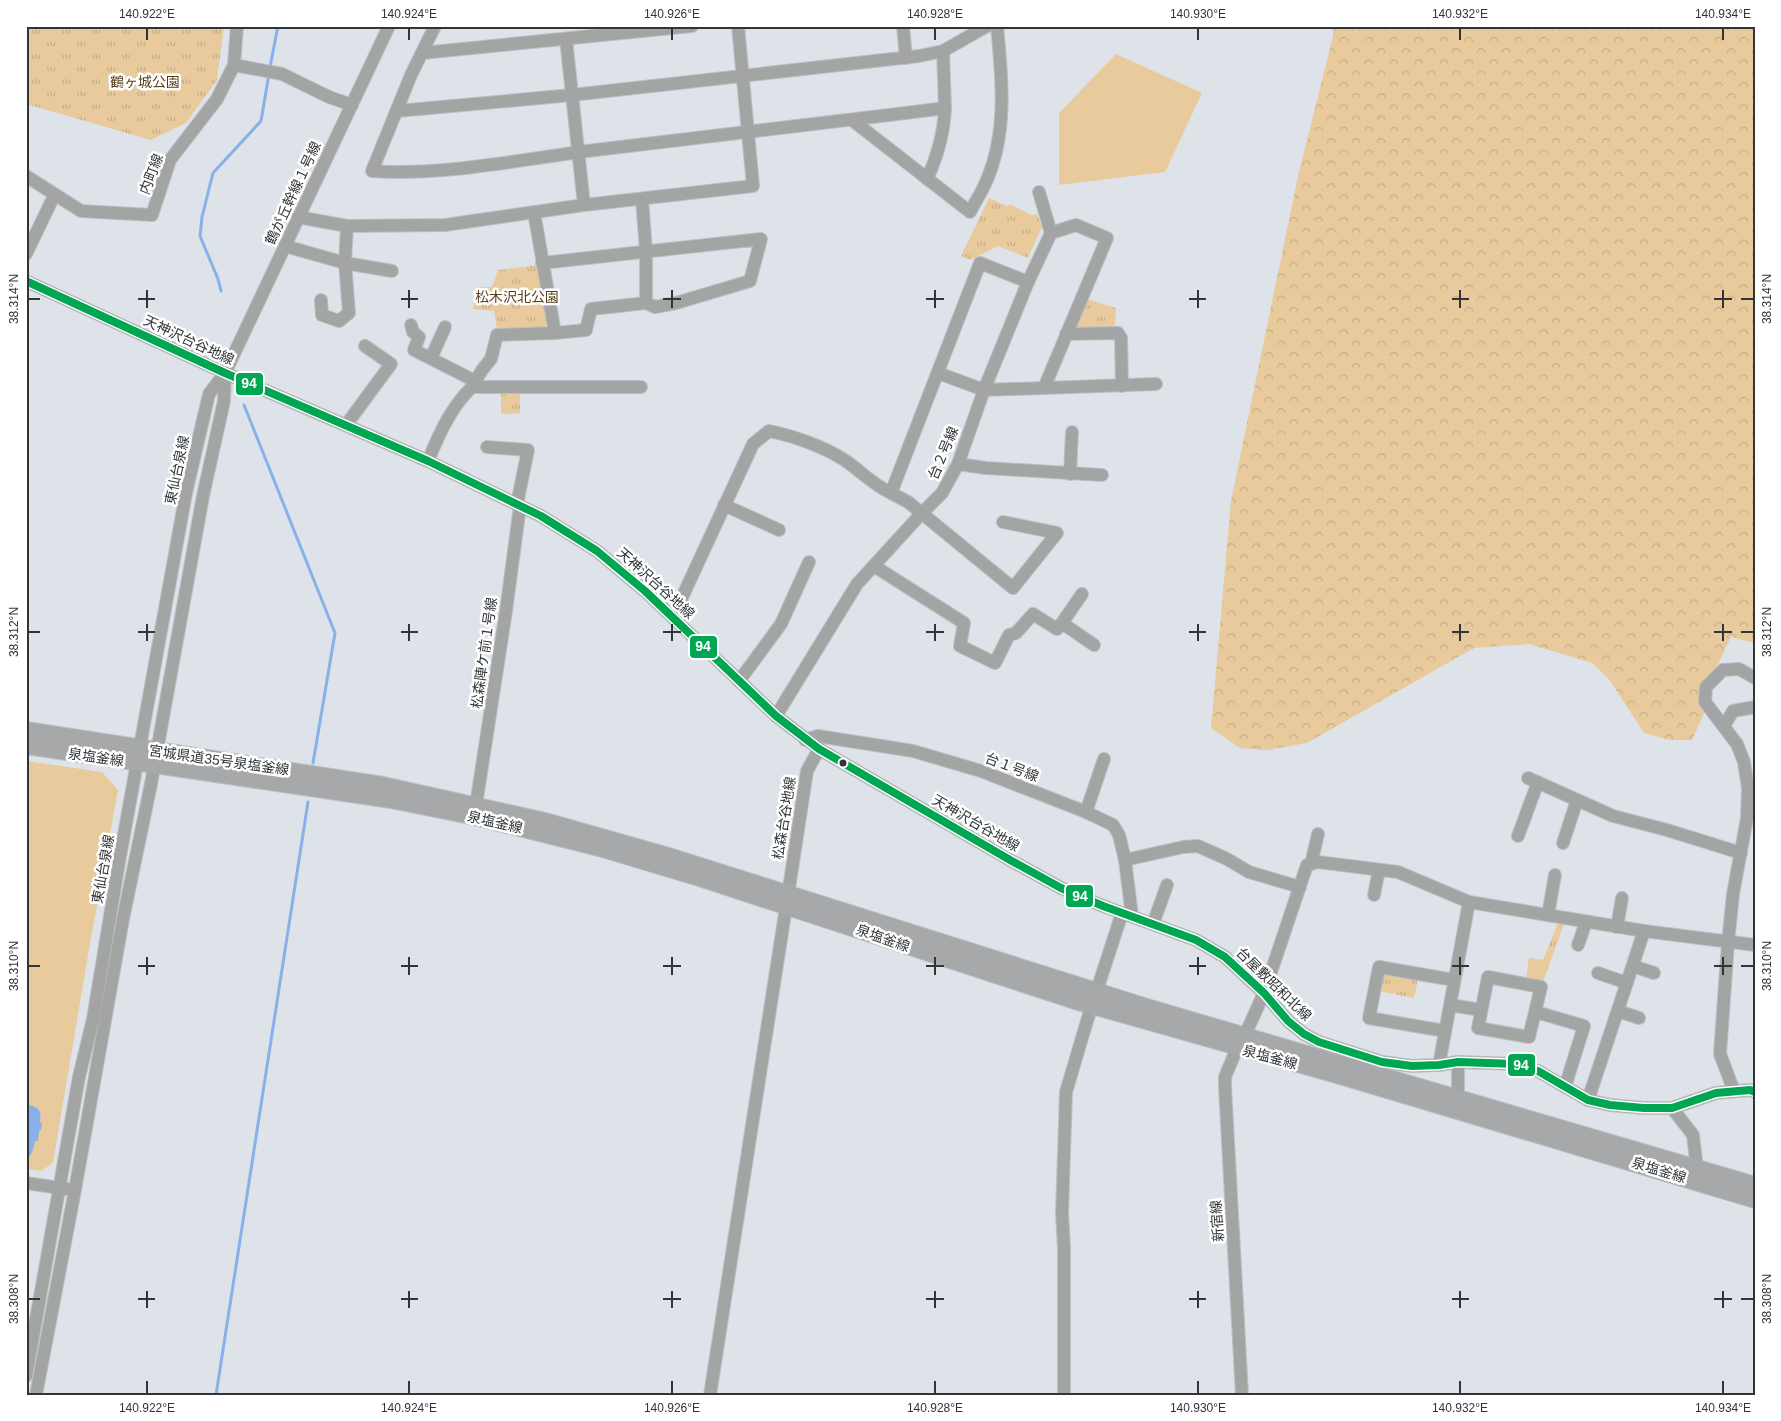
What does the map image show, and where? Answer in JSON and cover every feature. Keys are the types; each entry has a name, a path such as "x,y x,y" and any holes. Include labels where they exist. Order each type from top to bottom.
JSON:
{"main road":[{"name":"宮城県道35号泉塩釜線","path":"26,730 139,756 323,776"},
{"name":"泉塩釜線","path":"26,746 139,756"},
{"name":"泉塩釜線","path":"155,758 453,812 599,848 696,877 787,901 1094,999 1241,1042 1755,1200"},
{"name":"泉塩釜線","path":"323,776 383,785 545,822 672,857 787,901"},
{"name":"泉塩釜線","path":"1241,1042 1458,1098 1697,1170 1755,1185"}],"street":[{"name":"内町線","path":"26,176 36,181 54,196 81,211 152,214 170,160 217,99 234,66 237,26"},
{"name":"鶴が丘幹線１号線","path":"225,373 389,26"},
{"path":"435,26 372,171 388,172 465,168 578,152 945,108"},
{"path":"422,53 645,29 692,26"},
{"path":"298,217 347,226 445,225 584,205 753,186 738,26"},
{"path":"903,26 906,58"},
{"path":"397,111 572,95 906,58 943,51 987,26"},
{"path":"852,120 970,212 986,182 996,155 1002,113 1002,75 997,26"},
{"path":"566,39 584,205"},
{"path":"927,178 935,161 944,131 943,51"},
{"path":"234,66 278,73 329,97 352,105"},
{"path":"1039,192 1050,233 1076,225 1107,238 1044,388"},
{"path":"26,254 54,196"},
{"path":"642,199 646,251 646,303"},
{"path":"534,212 556,333"},
{"path":"321,300 322,315 339,321 349,313 345,262 347,226"},
{"name":"台２号線","path":"776,716 857,584 921,514 942,494 958,464 984,390 1050,233"},
{"path":"428,461 459,399 473,384 491,359 497,335 586,330 591,309 646,303 655,307 676,303 750,281 761,239 542,263"},
{"path":"285,246 345,262 392,271"},
{"path":"891,493 980,263 1028,282"},
{"name":"天神沢台谷地線","path":"26,281 225,373 428,461 541,516 597,551 646,591 776,716 805,740 1061,888 1127,914"},
{"path":"411,325 413,332 419,337 414,350 431,358 473,384 641,387"},
{"path":"431,358 445,327"},
{"path":"1066,334 1118,333 1121,338 1122,386"},
{"path":"346,425 391,364 365,346"},
{"path":"36,1395 201,506 224,401 225,373"},
{"name":"東仙台泉線","path":"26,1376 79,1078 93,1019 186,494 209,394 225,373"},
{"path":"938,373 984,390 1156,384"},
{"path":"673,617 753,444 769,431 797,437 845,460 875,485 908,502 1013,588 1057,533 1003,522"},
{"path":"1070,474 1072,432"},
{"name":"松森陣ケ前１号線","path":"476,805 506,611 528,450 487,447"},
{"path":"958,464 986,468 1102,475"},
{"path":"724,505 779,530"},
{"path":"739,681 782,624 809,562"},
{"path":"874,566 964,623 960,646 995,663 1009,635 1016,633 1033,614 1057,629 1082,594"},
{"path":"1062,623 1094,644"},
{"path":"1734,1091 1720,1054 1733,894 1747,818 1748,788 1744,762 1737,744 1705,702 1706,687 1723,670 1739,669 1755,678"},
{"path":"1724,726 1733,711 1755,707"},
{"name":"台１号線","path":"805,740 818,736 913,751 981,771 1086,812 1113,826 1120,836 1125,860 1127,914"},
{"name":"松森台谷地線","path":"710,1395 807,771 819,749"},
{"path":"1086,812 1104,759"},
{"path":"1518,836 1533,780 1613,816 1667,830 1740,853"},
{"path":"1562,843 1577,800"},
{"name":"新宿線","path":"1242,1395 1225,1077 1264,993 1307,865 1311,864 1318,834"},
{"path":"1125,860 1183,847 1198,846 1227,859 1249,872 1300,887"},
{"path":"1311,864 1318,862 1398,872 1469,902 1617,927 1755,946"},
{"path":"1374,895 1379,870"},
{"path":"1548,915 1555,875"},
{"path":"1153,924 1167,884"},
{"path":"1617,927 1622,898"},
{"path":"1439,1065 1469,902"},
{"path":"1064,1395 1064,1248 1062,1213 1066,1092 1094,999 1127,914"},
{"name":"台屋敷昭和北線","path":"1127,914 1196,940 1225,957 1264,993 1288,1021 1304,1034 1319,1042 1382,1062 1412,1066 1458,1062 1517,1064 1538,1071 1588,1100 1610,1106 1672,1108 1716,1093 1750,1090 1755,1092"},
{"path":"1578,945 1586,922"},
{"path":"1588,1100 1644,931"},
{"path":"1633,966 1654,973"},
{"path":"1445,1031 1369,1018 1379,967 1454,980"},
{"path":"1598,973 1627,982"},
{"path":"1488,976 1541,987 1536,1012 1529,1037 1478,1028 1488,976"},
{"path":"1450,1005 1482,1010"},
{"path":"1618,1011 1639,1018"},
{"path":"1536,1012 1584,1026 1565,1087"},
{"path":"1458,1062 1458,1098"},
{"path":"1672,1108 1693,1135 1697,1170"},
{"path":"26,1183 75,1190"}],"green space":[{"name":"鶴ヶ城公園","path":"26,26 224,26 217,80 186,123 151,140 26,104"},
{"path":"1333,26 1755,26 1755,643 1731,637 1717,666 1708,677 1705,711 1692,740 1670,740 1644,733 1609,679 1592,663 1529,644 1474,648 1307,743 1267,750 1240,748 1211,728 1231,501 1298,176 1333,36"},
{"path":"1116,54 1202,93 1165,172 1059,185 1059,113"},
{"path":"989,198 1007,206 1010,204 1031,215 1037,214 1042,227 1028,258 998,246 971,260 961,256"},
{"name":"松木沢北公園","path":"538,265 548,322 544,328 497,330 494,311 473,309 478,287 492,287 498,270"},
{"path":"1087,299 1116,308 1115,329 1073,330"},
{"path":"501,394 520,394 520,413 501,414"},
{"path":"26,761 102,772 118,790 53,1163 41,1171 26,1169"},
{"path":"1558,923 1564,924 1543,982 1526,978 1529,958 1543,960"},
{"path":"1387,973 1418,979 1414,998 1379,991 1381,977"}],"water":[{"path":"26,1104 34,1106 39,1110 40,1123 42,1123 38,1141 35,1141 30,1156 26,1154"}],"waterway":[{"path":"270,67 278,26"},
{"path":"221,291 200,236 202,217 213,173 261,121 269,74"},
{"path":"244,405 335,633 313,763"},
{"path":"216,1395 308,802"}],"transit line":[{"name":"94","path":"26,281 225,373 428,461 541,516 597,551 645,591 776,716 819,749 1061,888 1103,906 1196,940 1225,957 1264,993 1288,1021 1304,1034 1319,1042 1382,1062 1412,1066 1458,1062 1517,1064 1538,1071 1588,1100 1610,1105 1672,1108 1716,1093 1750,1090 1755,1092"}]}
